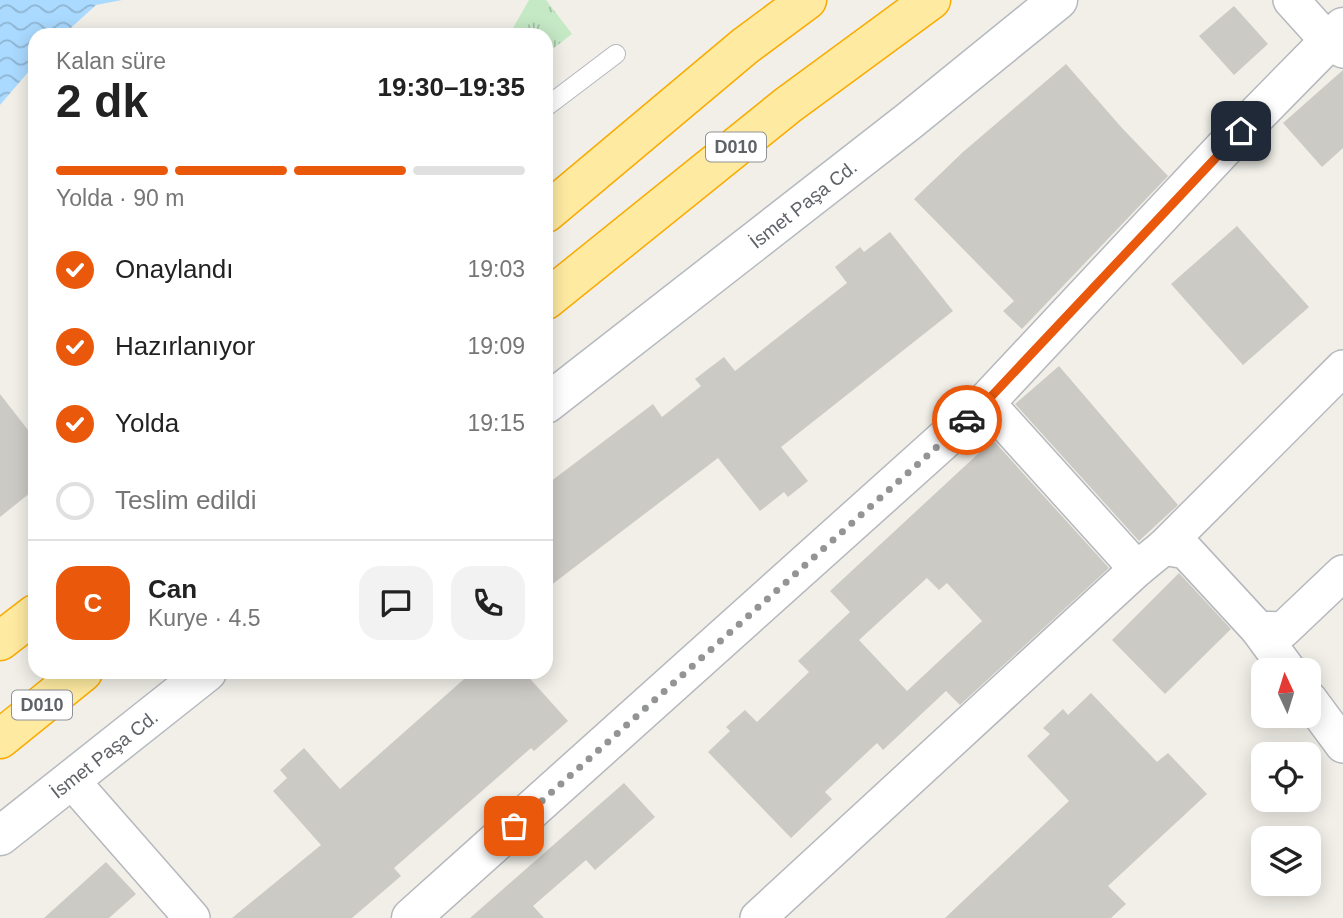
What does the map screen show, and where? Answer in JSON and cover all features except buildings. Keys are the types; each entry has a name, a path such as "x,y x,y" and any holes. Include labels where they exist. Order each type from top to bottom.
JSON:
{"highway":[{"path":"745,46 788,0"},
{"path":"553,207 745,46 807,0"},
{"name":"D010","path":"553,294 788,106 931,0"},
{"path":"0,641 28,619"},
{"name":"D010","path":"0,739 74,679"}],"street":[{"name":"İsmet Paşa Cd.","path":"553,399 909,121 1058,0"},
{"path":"411,918 986,402 1223,149 1338,39 1291,0"},
{"path":"758,918 1164,547 1343,368"},
{"path":"986,402 1137,569"},
{"path":"1164,547 1186,551 1258,629 1279,658"},
{"path":"1258,629 1283,631 1343,573"},
{"name":"İsmet Paşa Cd.","path":"0,836 198,679"},
{"path":"1321,715 1343,745"},
{"path":"71,780 192,918"}],"lane":[{"path":"553,102 616,54"}],"green space":[{"path":"529,0 546,0 572,34 553,49 553,28 513,28"}],"water":[{"path":"0,0 122,0 96,5 71,28 28,28 28,72 0,105"}],"way so far":[{"path":"514,826 967,420"}],"route":[{"path":"967,420 1241,131"}]}
